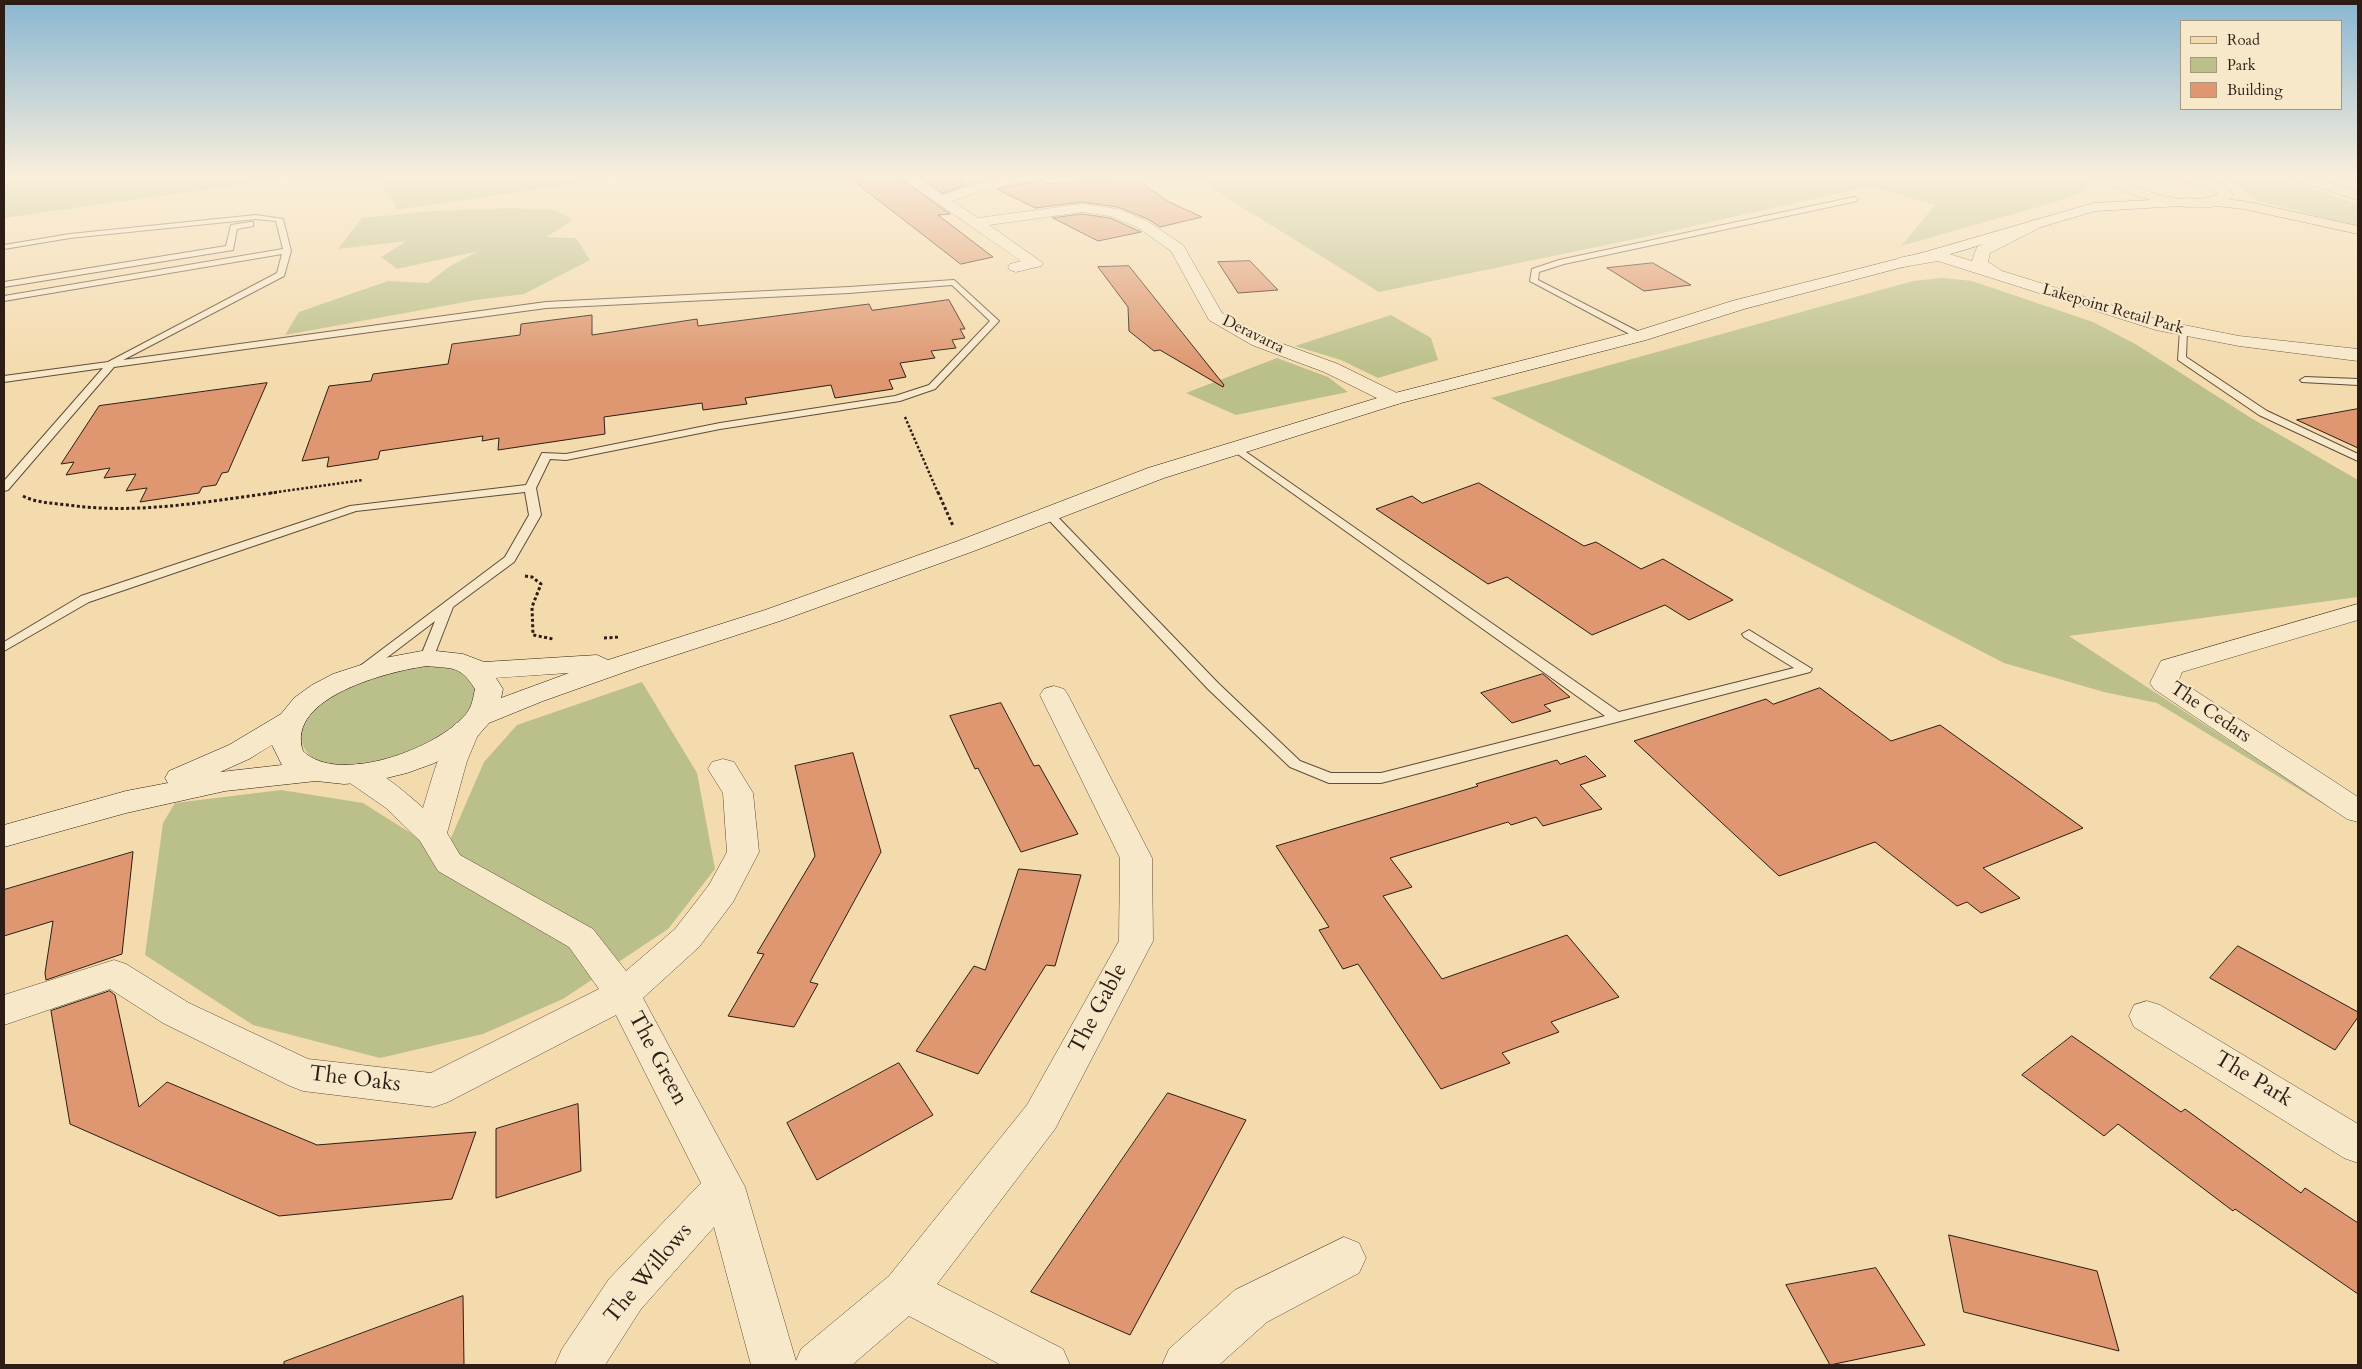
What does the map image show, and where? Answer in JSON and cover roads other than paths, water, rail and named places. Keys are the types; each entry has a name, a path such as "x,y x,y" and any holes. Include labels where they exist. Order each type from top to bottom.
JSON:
{"street":[{"path":"1000,241 1035,263 1016,267"},
{"name":"Deravarra","path":"1167,241 1177,248 1215,316 1258,342 1330,368 1394,399"},
{"path":"126,802 239,752 292,720 318,694 357,673 396,662 427,658 463,662 479,670 629,649 774,615 1156,473 1236,448 1394,399 1640,336 1738,306 1978,241"},
{"path":"1999,276 1979,264 1983,250 2002,241"},
{"path":"1893,265 1945,267 1999,276"},
{"name":"Lakepoint Retail Park","path":"1999,276 2156,325 2182,331 2267,345 2358,355"},
{"name":"The Cedars","path":"2358,612 2171,667 2164,683 2358,811"},
{"path":"4,836 126,802 225,780 316,772 358,774 388,768 418,759 445,746 472,724 629,649"},
{"path":"431,833 452,761 472,724 487,702 489,689 479,670"},
{"name":"The Gable","path":"817,1365 904,1291 1041,1117 1136,941 1136,858 1054,695"},
{"path":"292,720 286,733 285,746 290,757 316,772"},
{"path":"623,994 687,938 721,892 742,852 738,793 723,769"},
{"name":"The Green","path":"358,774 397,801 431,833 449,863 581,938 623,994 724,1186 774,1365"},
{"name":"The Oaks","path":"4,1010 114,974 176,1013 303,1075 434,1090 623,994"},
{"name":"The Park","path":"2147,1016 2358,1145"},
{"name":"The Willows","path":"578,1365 625,1294 724,1186"},
{"path":"1185,1365 1251,1306 1344,1258"},
{"path":"904,1291 1047,1365"}],"lane":[{"path":"4,247 41,241"},
{"path":"4,285 230,248 231,241"},
{"path":"4,487 111,364 281,274 287,251 284,241"},
{"path":"1640,336 1534,281 1535,271 1562,262 1660,241"},
{"path":"4,298 287,251"},
{"path":"4,379 546,305 849,290 954,282 995,321 932,387 897,399 720,426 566,457 546,454 530,488 535,515 510,559 357,673"},
{"path":"2182,331 2181,358 2263,413 2358,458"},
{"path":"2305,380 2358,382"},
{"path":"1236,448 1616,717"},
{"path":"4,646 85,599 354,508 530,488"},
{"path":"1049,514 1213,686 1295,764 1329,778 1381,778 1805,669 1749,634"},
{"path":"427,658 448,604"}]}
